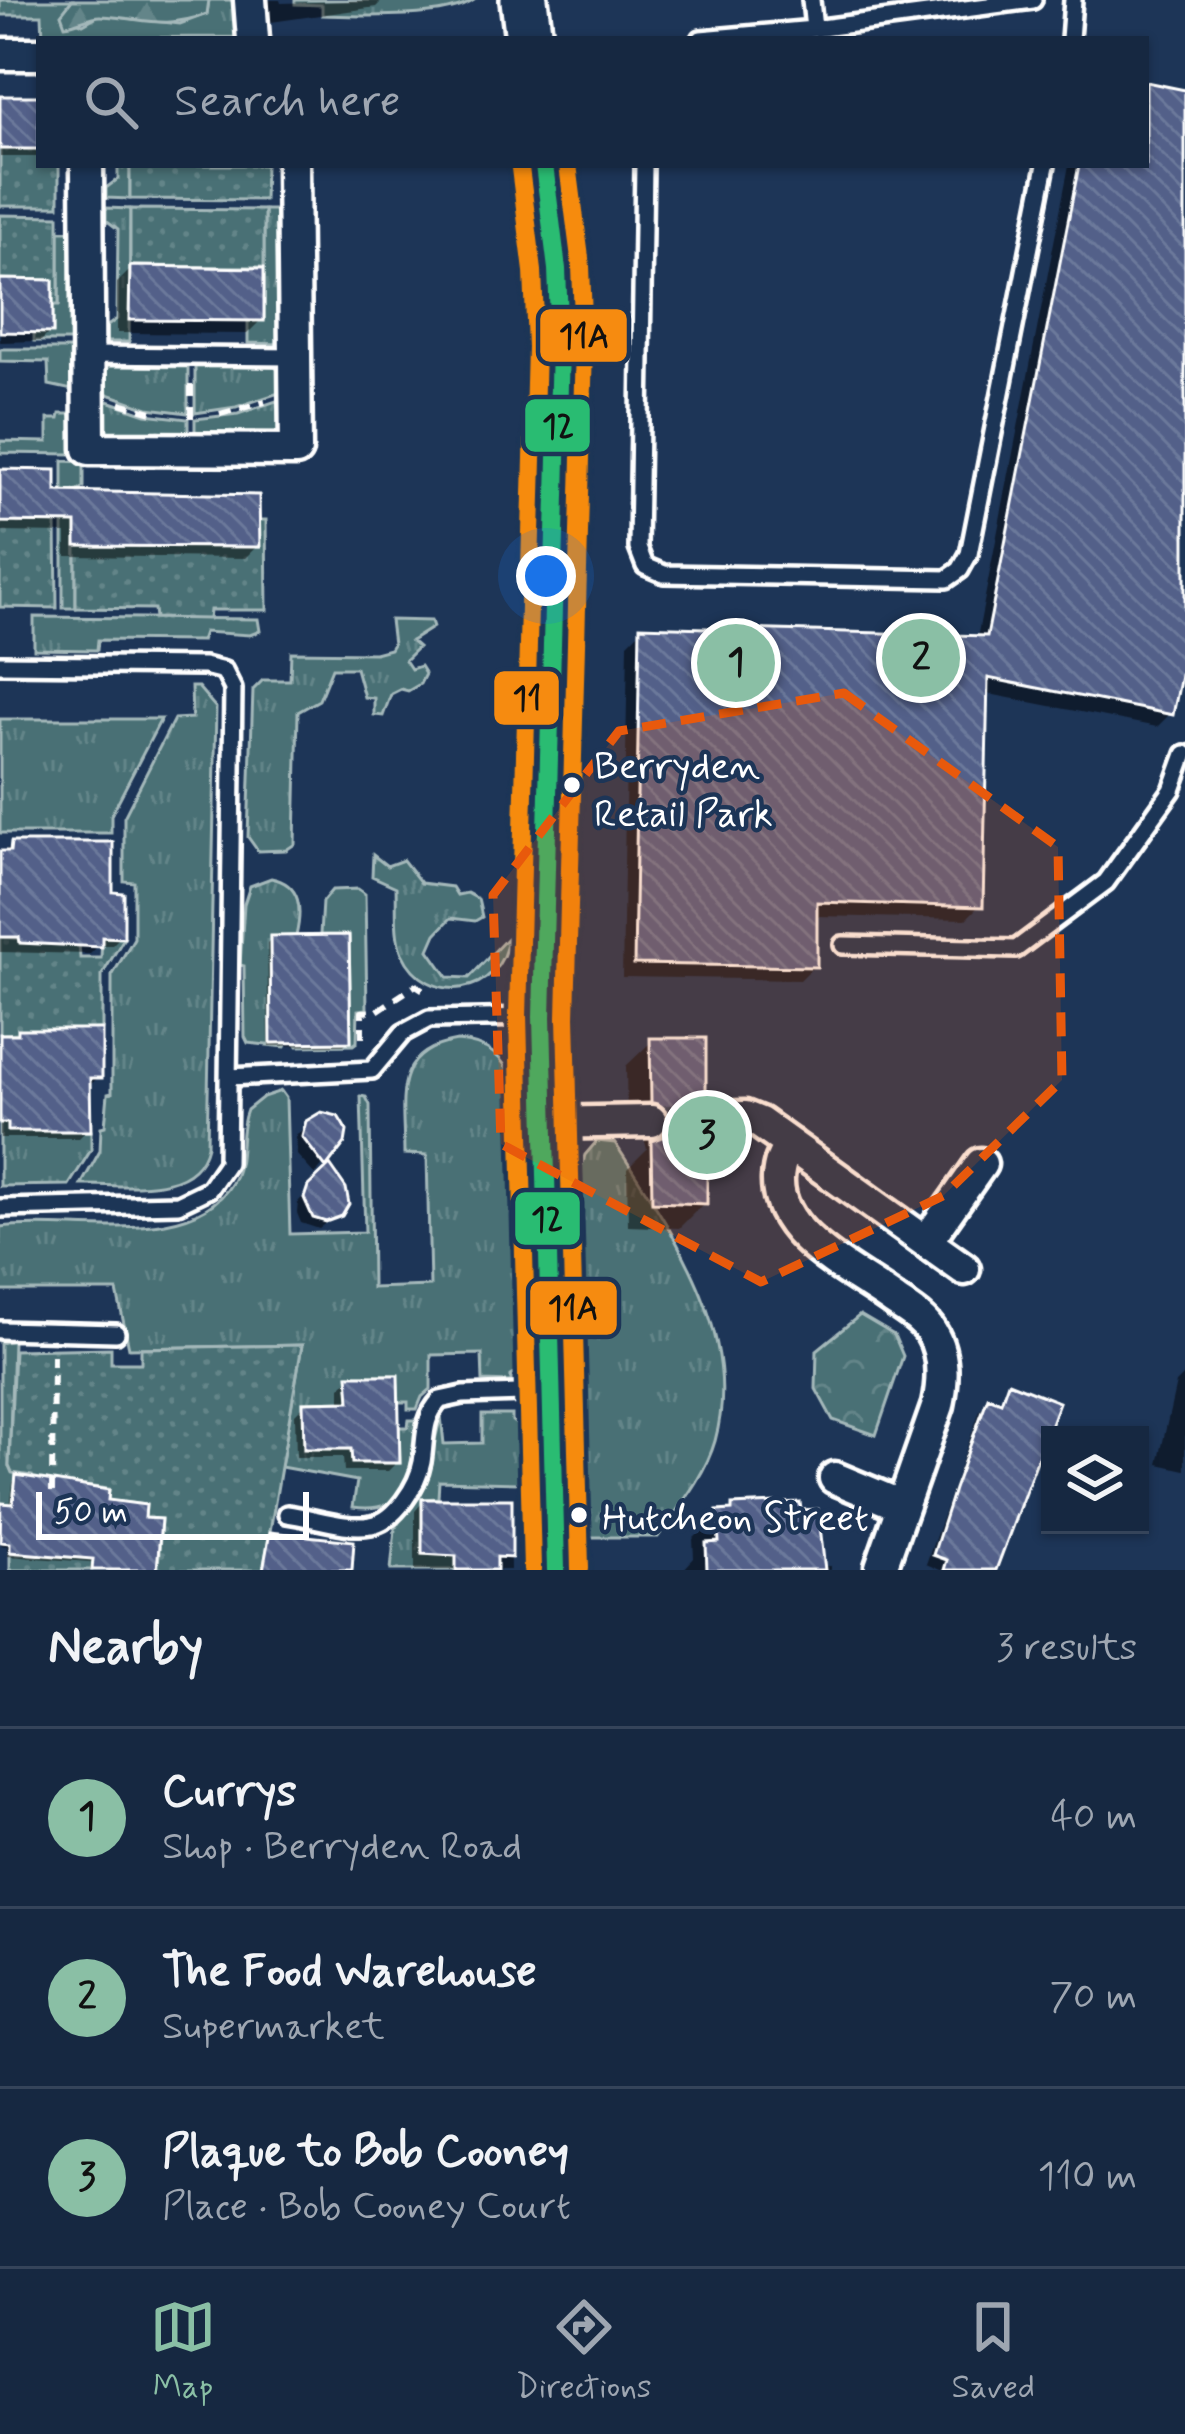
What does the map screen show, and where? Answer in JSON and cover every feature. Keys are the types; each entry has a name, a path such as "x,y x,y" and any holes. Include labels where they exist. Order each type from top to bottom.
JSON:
{"main road":[{"path":"524,0 530,36"},
{"path":"544,168 557,268 560,407 542,1017 556,1570"}],"street":[{"path":"250,0 253,36"},
{"path":"0,54 36,54"},
{"path":"88,168 89,449 296,450 292,168"},
{"path":"706,1118 745,1117 760,1123 964,1269"},
{"path":"543,1123 651,1121"},
{"path":"791,1145 778,1174 787,1220 922,1320 940,1350 938,1405 881,1567"},
{"path":"926,1242 981,1164"},
{"path":"835,1478 902,1506"}],"lane":[{"path":"811,0 814,29"},
{"path":"734,36 1033,0"},
{"path":"1070,36 1073,0"},
{"path":"644,168 638,548 645,566 664,574 947,579 960,570 969,554 1045,168"},
{"path":"88,356 295,357"},
{"path":"0,664 204,666 228,675 233,689 226,1163 202,1196 168,1206 0,1208"},
{"path":"843,945 1016,949 1106,882 1172,790 1185,754"},
{"path":"229,1077 372,1070 403,1034 432,1018 542,1017"},
{"path":"0,1330 116,1333"},
{"path":"287,1514 365,1526 378,1523 414,1485 426,1422 440,1400 551,1392"}],"path":[{"path":"191,356 192,450"},
{"path":"89,390 167,415"},
{"path":"178,416 237,411 295,391"},
{"path":"358,1048 362,1012 377,1011 416,985 436,995 432,1018"},
{"path":"52,1492 53,1334"}],"highlighted area":[{"path":"844,693 1058,847 1062,1080 943,1196 761,1282 501,1144 493,895 619,731"}],"green space":[{"path":"0,0 72,0 62,14 83,24 99,15 180,24 207,14 209,0 236,0 239,36 43,36 42,15 0,15"},
{"path":"72,0 209,0 207,14 178,21 98,16 65,25 61,14"},
{"path":"295,0 474,0 444,11 378,16 322,15 322,5 295,4"},
{"path":"0,149 36,149 36,168 59,168 59,206 0,206"},
{"path":"118,168 130,168 130,199 106,198 106,188 118,179"},
{"path":"130,168 265,168 264,200 130,199"},
{"path":"106,208 130,209 129,342 106,342 106,327 117,319 118,229 106,220"},
{"path":"130,209 264,210 264,267 130,266"},
{"path":"264,210 279,210 280,344 248,343 248,321 264,320"},
{"path":"0,215 59,216 59,305 53,305 53,280 0,279"},
{"path":"59,231 73,231 73,341 34,341 34,333 53,332 53,305 59,304"},
{"path":"0,349 73,349 72,390 49,385 48,362 0,361"},
{"path":"109,366 188,367 188,413 148,408 105,393"},
{"path":"274,366 279,393 236,407 195,413 195,367"},
{"path":"105,400 146,414 188,419 188,436 109,437 104,432"},
{"path":"279,400 275,436 195,436 195,419 238,414"},
{"path":"60,414 72,414 73,454 0,453 0,441 48,442 48,419 59,419"},
{"path":"63,461 84,462 84,487 76,493 76,608 63,608"},
{"path":"259,520 266,520 267,610 210,610 209,619 155,618 154,609 76,608 76,546 259,547"},
{"path":"0,522 56,523 57,608 0,607"},
{"path":"34,617 258,619 260,631 250,635 204,632 201,641 98,640 97,650 34,649"},
{"path":"390,620 431,621 433,627 411,641 418,647 405,660 411,669 420,666 425,674 420,684 391,694 383,716 374,715 374,698 364,697 356,668 332,668 319,700 298,712 295,844 286,850 258,851 248,837 253,690 263,680 290,680 291,652 390,649"},
{"path":"191,687 198,687 216,708 207,1146 200,1163 173,1181 81,1185 100,1151 101,1127 112,1093 112,976 134,938 134,882 124,881 124,817 174,719 192,718"},
{"path":"0,719 161,719 111,815 111,833 0,833"},
{"path":"373,855 387,866 403,860 421,883 452,887 457,895 467,893 478,899 482,917 475,921 451,918 429,950 448,977 469,978 508,937 503,957 492,972 462,988 445,988 413,971 398,938 396,887 372,876"},
{"path":"271,878 289,886 299,908 296,936 270,937 271,1042 287,1043 285,1047 248,1043 245,1037 244,966 240,965 244,904 250,886"},
{"path":"358,889 365,894 367,1009 358,1010 353,1045 298,1046 296,1043 351,1042 349,936 320,935 322,902 332,890"},
{"path":"0,937 79,943 80,958 101,958 102,937 124,938 102,975 102,1029 0,1034"},
{"path":"457,1041 493,1053 514,1084 519,1371 511,1382 483,1381 482,1354 431,1355 431,1389 417,1409 399,1402 397,1375 349,1375 350,1401 303,1402 304,1449 351,1449 352,1463 400,1463 399,1427 416,1420 406,1483 389,1503 353,1507 357,1481 281,1467 302,1345 129,1348 117,1291 0,1291 0,1227 159,1224 213,1204 236,1174 247,1110 281,1091 286,1098 290,1234 365,1232 361,1096 366,1097 370,1105 372,1288 430,1286 427,1155 404,1154 403,1098 405,1082 420,1056"},
{"path":"0,1123 8,1123 9,1131 91,1131 91,1150 69,1185 0,1186"},
{"path":"597,1141 615,1143 679,1247 711,1322 720,1361 722,1401 715,1441 705,1467 658,1537 590,1537 579,1174 585,1155"},
{"path":"860,1315 894,1335 903,1356 876,1435 833,1420 816,1389 817,1350"},
{"path":"13,1340 9,1466 16,1474 13,1504 1,1504 0,1522 0,1343"},
{"path":"302,1345 264,1566 288,1570 163,1570 158,1568 161,1520 145,1518 146,1505 122,1502 107,1512 109,1489 85,1486 31,1494 32,1476 12,1473 9,1466 14,1350 111,1348 111,1363 141,1363 141,1348"},
{"path":"482,1415 512,1415 519,1426 520,1483 439,1481 438,1498 422,1499 422,1554 456,1556 456,1570 391,1570 395,1529 425,1480 441,1416 444,1444 482,1443"},
{"path":"10,1553 93,1559 92,1570 10,1570"}],"building":[{"path":"1149,83 1185,90 1185,656 1173,715 988,678 983,907 817,902 817,967 634,964 640,626 987,636 1078,168 1149,168"},
{"path":"0,96 36,96 36,149 0,149"},
{"path":"130,266 264,268 264,321 129,320"},
{"path":"0,279 53,280 53,333 0,332"},
{"path":"0,469 56,470 56,491 259,495 260,547 76,546 76,523 0,522"},
{"path":"11,842 113,842 113,892 124,893 124,938 102,937 102,947 20,943 19,937 0,937 0,851 10,851"},
{"path":"349,935 351,1042 271,1043 270,936"},
{"path":"18,1029 102,1029 102,1078 90,1078 91,1131 8,1131 8,1123 0,1123 0,1034 18,1034"},
{"path":"650,1038 706,1038 706,1099 695,1102 687,1117 690,1129 707,1137 707,1204 652,1202 651,1141 662,1137 670,1122 667,1110 651,1102"},
{"path":"321,1112 338,1116 347,1131 345,1143 326,1168 302,1137 306,1121"},
{"path":"330,1165 346,1188 349,1204 342,1216 326,1222 313,1218 304,1198 308,1186"},
{"path":"348,1375 398,1375 400,1463 352,1463 351,1449 304,1449 303,1402 350,1401"},
{"path":"1008,1382 1059,1402 1050,1426 1041,1426 1041,1450 996,1570 944,1570 947,1560 933,1555 954,1489 988,1397 1001,1402"},
{"path":"16,1475 109,1490 108,1500 146,1505 145,1518 161,1519 157,1570 92,1570 93,1559 10,1552 10,1543 0,1542 1,1503 13,1504"},
{"path":"422,1499 512,1499 512,1558 497,1557 497,1570 456,1570 456,1556 422,1554"},
{"path":"800,1502 801,1510 818,1509 825,1570 707,1570 706,1543 719,1542 717,1511 732,1510 732,1505"},
{"path":"270,1532 354,1541 352,1570 263,1570"}],"tunnel":[{"path":"651,1121 706,1118"}],"transit line":[{"name":"11","path":"520,168 533,271 536,347 518,1016 532,1570"},
{"name":"12","path":"544,168 557,269 560,347 542,1017 556,1570"},
{"name":"11A","path":"568,168 581,266 584,346 566,1017 580,1569"}],"place":[{"name":"The Food Warehouse","path":"921,658"},
{"name":"Currys","path":"736,663"},
{"name":"Berryden Retail Park","path":"572,785"},
{"name":"Plaque to Bob Cooney","path":"707,1135"},
{"name":"Hutcheon Street","path":"579,1515"}]}
